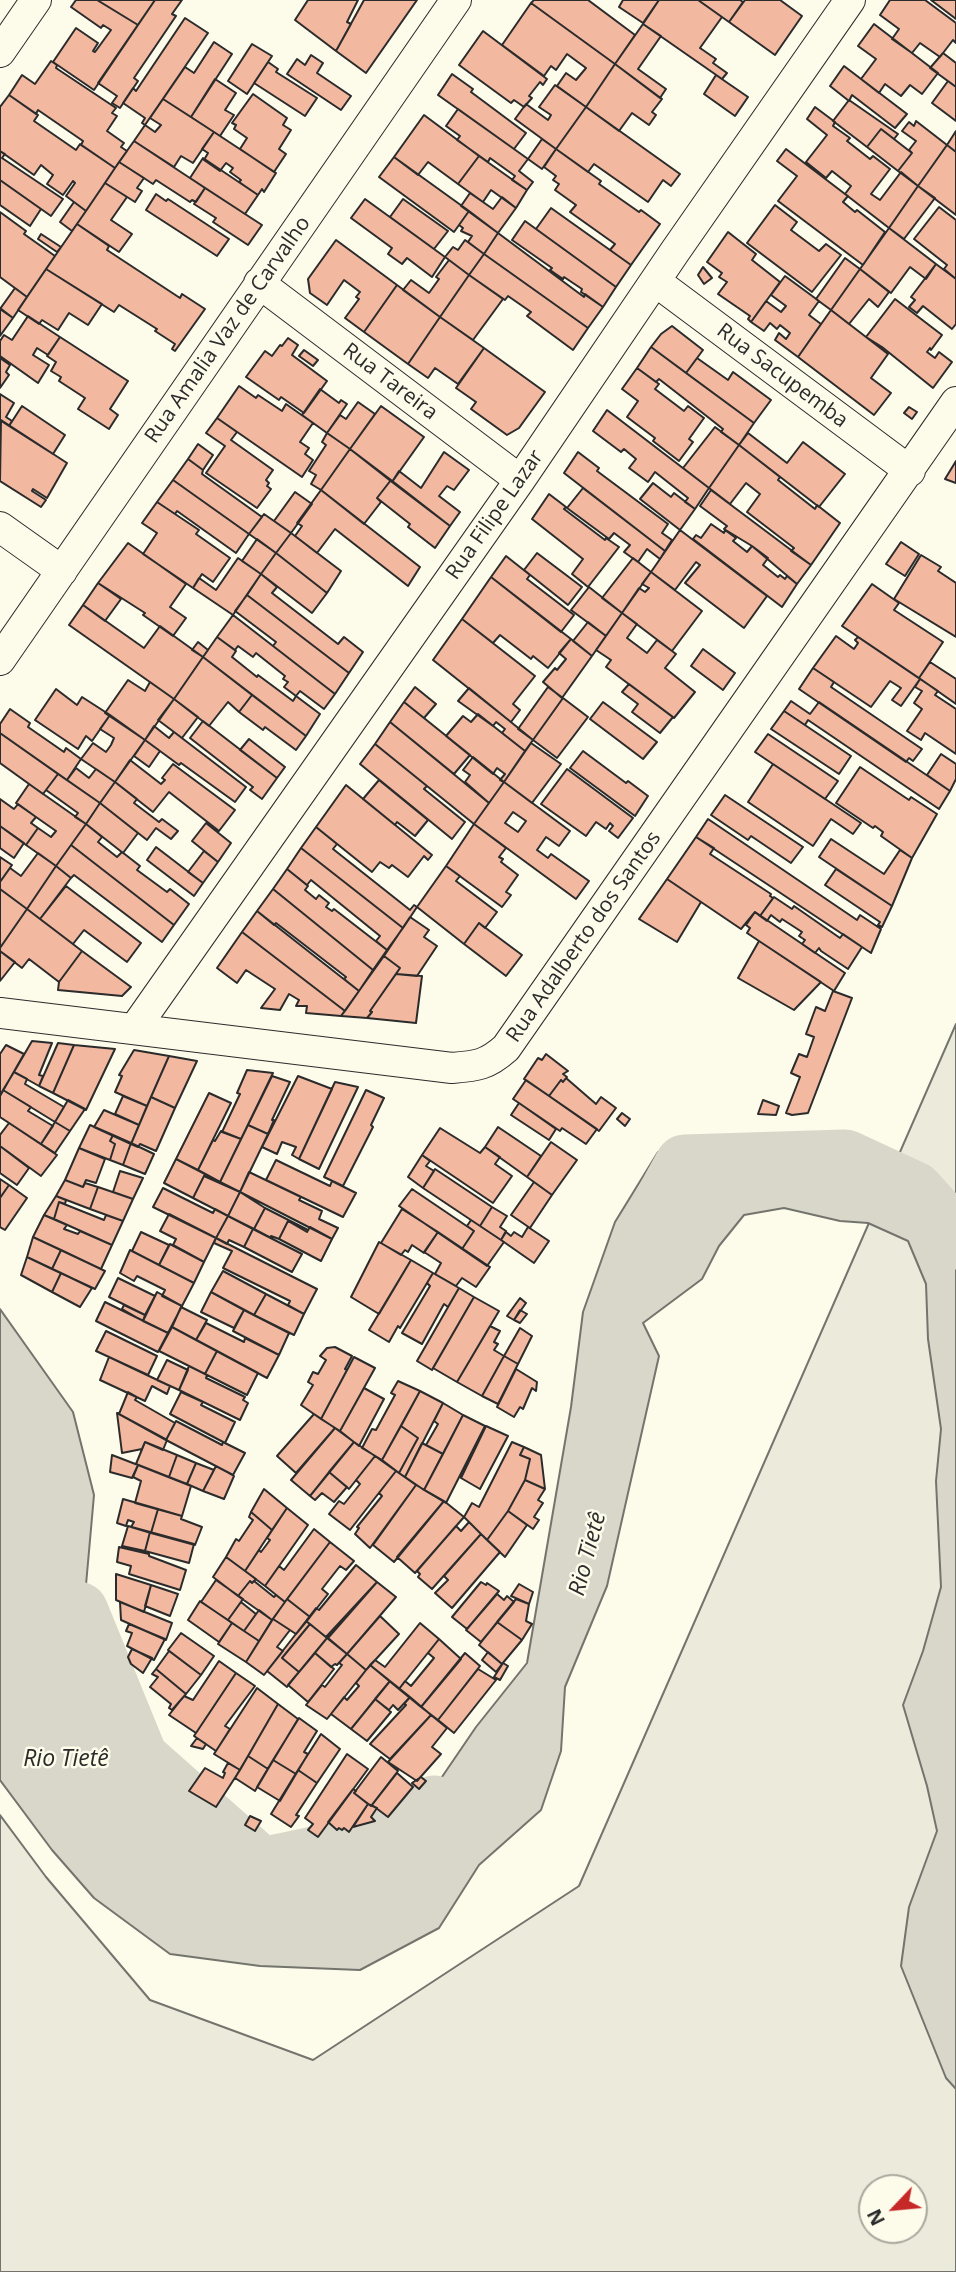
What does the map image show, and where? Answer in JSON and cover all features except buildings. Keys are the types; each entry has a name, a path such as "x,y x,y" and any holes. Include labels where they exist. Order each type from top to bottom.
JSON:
{"street":[{"path":"0,52 36,0"},
{"name":"Rua Amalia Vaz de Carvalho","path":"0,660 456,0"},
{"name":"Rua Filipe Lazar","path":"135,1028 520,480 850,0"},
{"name":"Rua Sacupemba","path":"655,281 910,471"},
{"name":"Rua Tareira","path":"259,284 520,480"},
{"name":"Rua Adalberto dos Santos","path":"0,1013 452,1068 478,1066 492,1060 506,1048 956,402"},
{"path":"0,527 62,571"}],"shaded area":[{"path":"956,1024 956,2272 0,2272 0,1815 46,1877 150,2000 313,2060 579,1886"}],"water":[{"name":"Rio Tietê","path":"827,1144 894,1167 956,1204 956,2089 946,2078 901,1966 909,1907 937,1831 903,1705 923,1651 941,1587 936,1481 941,1429 928,1339 926,1284 908,1241 868,1223 840,1221 784,1208 744,1215 719,1246 702,1279 643,1323 659,1356 607,1586 565,1687 561,1751 541,1810 479,1865 439,1928 360,1970 260,1966 170,1954 94,1898 52,1850 0,1780 0,1309 73,1412 94,1495 85,1596 110,1692 134,1752 189,1833 243,1869 301,1874 365,1846 429,1796 476,1727 527,1663 571,1407 583,1312 615,1222 658,1152 701,1165 787,1163"}],"waterway":[{"name":"Rio Tietê","path":"662,1207 685,1165 845,1160 914,1192 956,1239"},
{"name":"Rio Tietê","path":"78,1612 138,1759 261,1868 386,1842 434,1806"}]}
